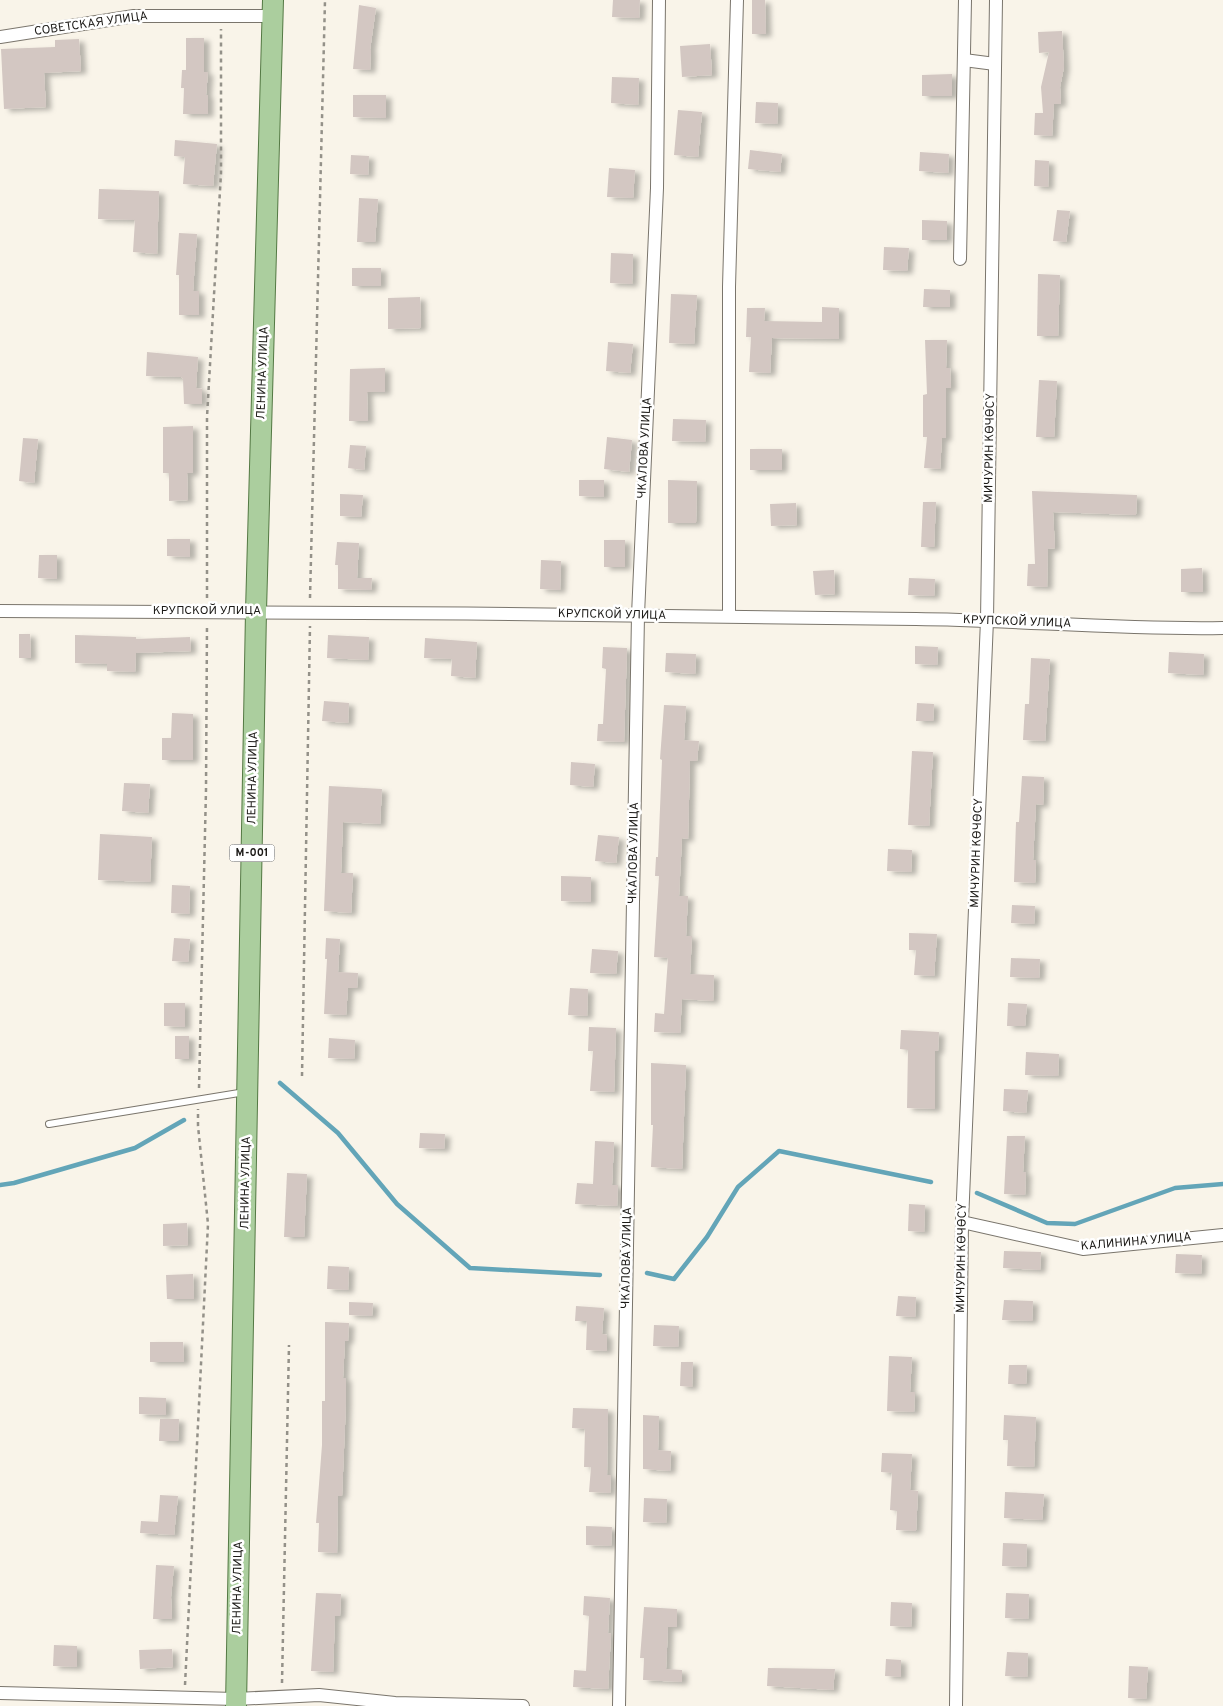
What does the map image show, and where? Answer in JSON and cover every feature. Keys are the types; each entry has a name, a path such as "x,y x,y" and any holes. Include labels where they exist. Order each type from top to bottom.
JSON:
{"main road":[{"name":"ЛЕНИНА УЛИЦА","path":"236,1702 256,611 273,8"}],"street":[{"name":"ЧКАЛОВА УЛИЦА","path":"619,1706 638,615 657,188 658,0"},
{"path":"729,616 729,287 737,0"},
{"path":"960,259 964,0"},
{"name":"МИЧУРИН КӨЧӨСҮ","path":"956,1706 962,1222 987,620 996,0"},
{"name":"СОВЕТСКАЯ УЛИЦА","path":"0,37 134,16 221,15 273,8"},
{"path":"964,60 995,64"},
{"name":"КРУПСКОЙ УЛИЦА","path":"0,611 256,611 729,616 987,620 1185,629 1223,628"},
{"name":"КАЛИНИНА УЛИЦА","path":"962,1222 1083,1249 1223,1235"},
{"path":"0,1692 184,1697 236,1702 319,1695 395,1703 520,1706"}],"lane":[{"path":"49,1124 247,1092"}],"path":[{"path":"302,1076 324,0"},
{"path":"184,1697 208,1224 198,1126 198,1100 206,790 207,417 221,173 221,15"},
{"path":"281,1697 289,1345"}],"building":[{"path":"613,0 640,0 639,18 612,17"},
{"path":"752,0 765,0 766,34 752,34"},
{"path":"359,5 376,8 370,50 370,70 353,69"},
{"path":"1062,31 1064,67 1060,87 1061,104 1054,104 1052,136 1034,135 1035,113 1043,113 1041,87 1049,52 1039,53 1038,32"},
{"path":"186,38 204,38 204,72 208,72 206,95 208,95 208,114 183,114 184,88 181,88 182,70 186,70"},
{"path":"79,39 81,71 44,73 46,107 4,109 1,49 55,47 55,40"},
{"path":"710,44 712,75 682,77 680,46"},
{"path":"952,74 952,96 922,96 922,75"},
{"path":"612,77 639,78 638,105 611,103"},
{"path":"353,95 386,95 386,118 353,117"},
{"path":"756,102 778,103 777,124 755,123"},
{"path":"678,110 702,112 698,157 674,155"},
{"path":"175,140 217,144 213,186 183,184 185,157 174,156"},
{"path":"750,150 782,154 780,172 748,169"},
{"path":"920,152 949,154 948,173 919,171"},
{"path":"351,155 369,156 368,175 350,174"},
{"path":"1035,160 1049,161 1048,187 1034,186"},
{"path":"609,168 635,170 633,198 607,197"},
{"path":"99,189 159,191 157,254 133,252 135,220 98,219"},
{"path":"359,198 378,199 375,242 357,242"},
{"path":"1057,210 1070,211 1066,242 1053,241"},
{"path":"922,220 947,221 947,240 922,240"},
{"path":"179,233 197,234 193,291 199,291 199,315 179,315 179,275 176,275"},
{"path":"884,247 909,248 907,271 883,270"},
{"path":"611,253 633,254 632,284 610,283"},
{"path":"352,268 381,268 381,286 352,286"},
{"path":"1038,274 1060,275 1058,336 1037,336"},
{"path":"924,289 950,290 950,307 923,307"},
{"path":"671,294 697,295 694,344 669,343"},
{"path":"420,297 421,328 388,329 388,298"},
{"path":"822,307 839,308 839,339 772,338 770,373 749,372 751,337 746,337 747,308 765,308 764,321 822,322"},
{"path":"925,340 947,340 946,368 950,368 951,388 946,388 946,438 942,438 940,469 924,468 927,437 923,437 923,395 927,394"},
{"path":"608,342 633,344 630,373 606,371"},
{"path":"147,352 198,357 196,388 202,389 202,404 184,404 183,379 181,377 146,376"},
{"path":"385,368 385,392 367,392 368,421 349,421 350,369"},
{"path":"1039,380 1057,381 1054,437 1036,437"},
{"path":"673,419 706,420 705,442 672,441"},
{"path":"193,426 193,473 187,473 188,500 169,501 169,473 163,473 163,427"},
{"path":"607,437 632,440 629,472 604,469"},
{"path":"23,438 38,439 34,483 19,481"},
{"path":"350,445 366,446 364,470 348,468"},
{"path":"750,449 782,449 782,470 750,470"},
{"path":"579,480 604,480 604,497 579,496"},
{"path":"668,480 697,481 696,523 668,523"},
{"path":"1032,491 1137,495 1136,515 1053,512 1055,548 1048,549 1047,587 1027,586 1028,564 1035,564"},
{"path":"340,494 363,495 361,517 340,516"},
{"path":"923,502 936,502 934,547 921,547"},
{"path":"796,503 797,525 771,526 770,504"},
{"path":"167,539 190,539 190,557 167,556"},
{"path":"604,540 625,540 625,567 604,567"},
{"path":"337,542 359,543 357,578 372,578 371,590 338,589 338,565 335,565"},
{"path":"39,555 57,555 57,579 38,578"},
{"path":"541,560 561,561 560,590 540,589"},
{"path":"1202,568 1203,592 1181,592 1181,569"},
{"path":"834,570 835,594 815,595 813,571"},
{"path":"909,578 935,579 934,596 908,595"},
{"path":"19,634 30,634 31,658 19,658"},
{"path":"75,635 136,637 136,639 190,637 191,651 136,653 135,672 107,671 107,664 75,663"},
{"path":"328,635 369,637 368,660 327,658"},
{"path":"425,638 477,642 475,678 451,676 452,659 424,658"},
{"path":"915,646 938,647 937,665 915,664"},
{"path":"603,647 627,648 624,742 597,741 598,724 603,724 606,669 602,668"},
{"path":"1169,652 1204,654 1203,675 1168,673"},
{"path":"666,653 696,654 695,674 665,672"},
{"path":"1031,658 1050,659 1045,741 1023,740 1025,704 1029,704"},
{"path":"324,701 349,703 348,723 322,721"},
{"path":"917,703 934,704 933,721 916,721"},
{"path":"664,705 686,706 684,740 699,741 697,761 690,761 688,839 682,838 679,896 688,896 686,936 692,936 690,974 714,975 713,1001 682,999 680,1033 654,1032 655,1013 664,1014 668,958 654,957 659,876 655,876 656,857 658,857 662,760 660,759"},
{"path":"172,713 193,714 193,760 162,760 162,738 171,738"},
{"path":"912,751 933,752 929,826 908,825"},
{"path":"571,762 595,764 593,787 570,785"},
{"path":"1022,776 1044,777 1043,805 1036,804 1033,860 1036,860 1035,883 1014,882 1016,822 1019,822"},
{"path":"124,783 150,784 148,813 122,811"},
{"path":"329,786 382,789 380,824 343,822 341,873 353,873 351,913 324,911"},
{"path":"100,834 152,837 150,882 98,880"},
{"path":"598,835 619,837 616,863 595,861"},
{"path":"888,849 912,850 911,872 887,871"},
{"path":"561,876 591,877 591,902 561,901"},
{"path":"172,885 190,886 189,914 171,913"},
{"path":"1012,905 1035,906 1034,924 1011,923"},
{"path":"909,933 937,934 934,976 914,975 916,950 909,950"},
{"path":"174,938 190,939 188,962 172,961"},
{"path":"326,938 340,939 338,972 358,973 357,988 348,988 346,1015 324,1014 327,959 325,959"},
{"path":"592,949 618,951 616,974 590,973"},
{"path":"1011,958 1040,959 1039,978 1010,977"},
{"path":"570,988 588,989 587,1016 568,1015"},
{"path":"164,1003 185,1003 185,1027 164,1026"},
{"path":"1008,1003 1027,1004 1025,1026 1007,1026"},
{"path":"589,1027 616,1028 614,1092 590,1091 593,1051 588,1051"},
{"path":"901,1030 939,1032 938,1051 935,1051 935,1109 907,1108 908,1050 900,1049"},
{"path":"175,1036 189,1036 189,1059 175,1059"},
{"path":"329,1038 355,1040 354,1059 328,1058"},
{"path":"1026,1052 1059,1054 1058,1076 1025,1075"},
{"path":"651,1063 686,1065 682,1169 651,1167 653,1125 651,1125"},
{"path":"1004,1089 1028,1090 1026,1113 1003,1111"},
{"path":"420,1133 445,1134 444,1149 419,1148"},
{"path":"1007,1136 1025,1136 1023,1172 1026,1172 1025,1195 1004,1194"},
{"path":"595,1141 614,1142 612,1185 618,1185 617,1206 575,1204 577,1183 593,1184"},
{"path":"287,1173 307,1174 304,1237 284,1237"},
{"path":"909,1204 925,1205 924,1232 908,1231"},
{"path":"187,1223 188,1245 163,1246 163,1224"},
{"path":"1004,1251 1041,1252 1040,1270 1003,1268"},
{"path":"1176,1254 1202,1255 1201,1274 1175,1273"},
{"path":"328,1266 349,1267 348,1290 327,1289"},
{"path":"193,1274 194,1299 167,1299 166,1275"},
{"path":"898,1296 916,1297 915,1317 896,1316"},
{"path":"1004,1300 1033,1301 1032,1321 1002,1320"},
{"path":"349,1302 373,1303 372,1316 349,1315"},
{"path":"576,1306 604,1308 602,1334 607,1335 607,1351 586,1350 587,1321 575,1321"},
{"path":"325,1322 349,1323 348,1341 345,1341 343,1378 346,1378 346,1402 342,1496 338,1496 337,1553 318,1552 319,1523 316,1523 322,1445 322,1401 325,1401"},
{"path":"654,1325 679,1326 678,1347 653,1346"},
{"path":"150,1342 183,1342 184,1362 150,1362"},
{"path":"889,1356 912,1357 910,1392 915,1392 914,1412 887,1411"},
{"path":"681,1362 693,1362 692,1387 680,1386"},
{"path":"1009,1365 1027,1365 1026,1384 1008,1384"},
{"path":"139,1397 166,1398 166,1415 139,1414"},
{"path":"573,1408 608,1409 607,1475 611,1475 610,1493 589,1492 591,1467 584,1467 585,1429 572,1428"},
{"path":"643,1415 659,1416 658,1450 671,1451 670,1471 643,1469"},
{"path":"1004,1415 1036,1417 1034,1467 1007,1466 1008,1440 1003,1440"},
{"path":"160,1419 179,1419 178,1441 159,1441"},
{"path":"882,1453 912,1454 910,1490 918,1491 916,1531 896,1530 897,1511 890,1510 892,1473 881,1472"},
{"path":"1005,1492 1044,1494 1042,1520 1004,1518"},
{"path":"160,1495 178,1496 174,1535 140,1533 141,1521 158,1522"},
{"path":"644,1498 667,1499 666,1523 643,1522"},
{"path":"586,1526 612,1527 611,1546 586,1545"},
{"path":"1003,1543 1027,1544 1026,1567 1002,1566"},
{"path":"156,1565 174,1566 171,1597 172,1619 153,1619"},
{"path":"316,1593 341,1594 340,1616 335,1616 333,1672 311,1671"},
{"path":"1006,1593 1029,1594 1028,1619 1005,1618"},
{"path":"584,1596 610,1598 608,1633 611,1634 608,1689 573,1687 574,1670 586,1671 589,1616 583,1615"},
{"path":"891,1602 912,1603 911,1627 890,1626"},
{"path":"644,1607 677,1609 677,1627 668,1627 666,1669 682,1670 682,1682 643,1680 644,1658 640,1658"},
{"path":"54,1645 77,1646 77,1667 53,1666"},
{"path":"172,1649 173,1667 140,1669 139,1650"},
{"path":"1007,1652 1028,1653 1027,1677 1005,1676"},
{"path":"886,1659 901,1660 901,1677 885,1676"},
{"path":"1129,1666 1148,1667 1146,1699 1128,1698"},
{"path":"768,1668 835,1669 833,1690 767,1686"}],"waterway":[{"path":"280,1083 338,1133 397,1204 470,1268 600,1275"},
{"path":"0,1185 14,1183 135,1148 184,1120"},
{"path":"647,1273 674,1279 707,1237 738,1187 779,1151 931,1182"},
{"path":"977,1193 1047,1223 1075,1224 1175,1188 1223,1184"}]}
